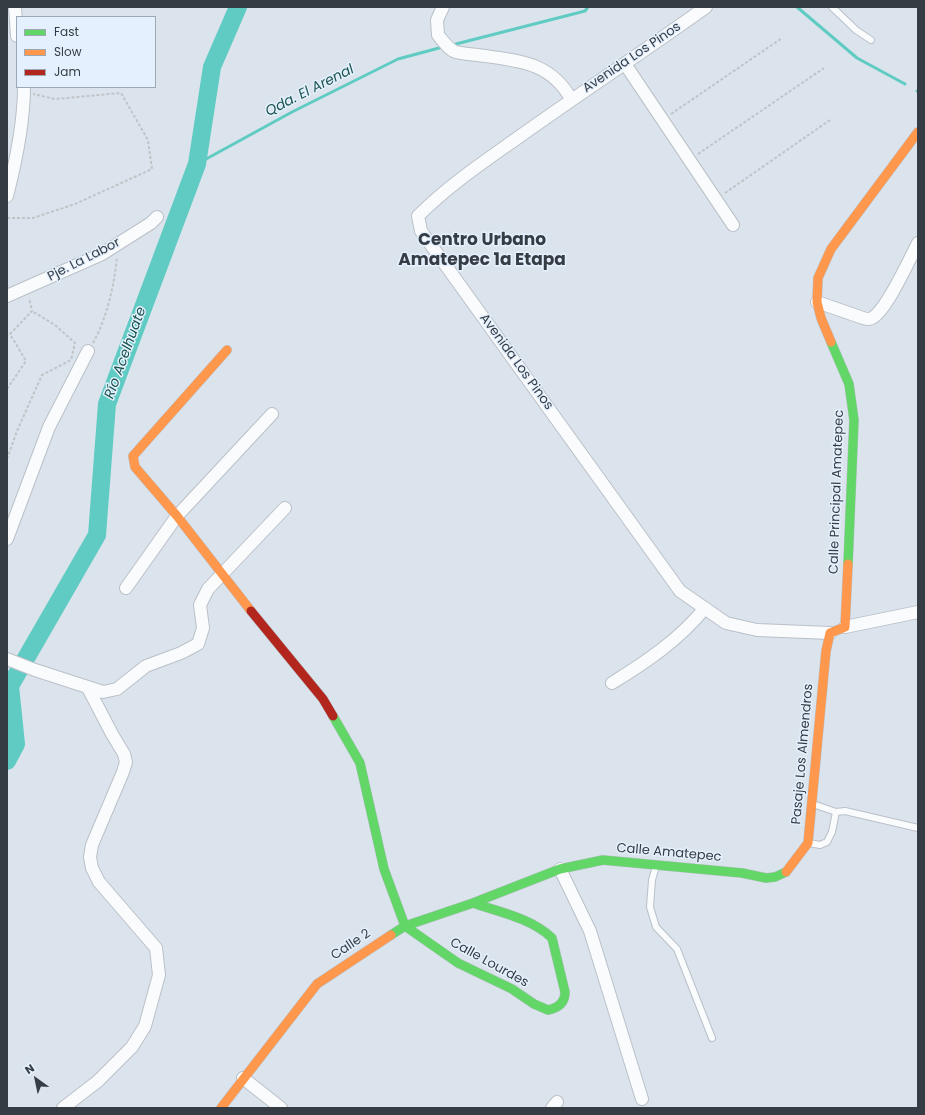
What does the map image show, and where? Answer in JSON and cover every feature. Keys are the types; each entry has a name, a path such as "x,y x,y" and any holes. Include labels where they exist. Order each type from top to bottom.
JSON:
{"street":[{"path":"15,7 16,22"},
{"path":"444,7 437,20 438,35 456,52 521,62 544,70 565,88 571,99"},
{"name":"Avenida Los Pinos","path":"706,7 625,64 571,99 442,192 418,216 421,231 680,591 726,623 757,630 830,634 844,627 918,612"},
{"path":"625,64 733,224"},
{"path":"7,196 15,161 24,90"},
{"name":"Calle Principal Amatepec","path":"844,627 854,420 849,384 821,318 817,302 818,278 831,248 918,132"},
{"name":"Pje. La Labor","path":"7,296 27,289 102,254 151,224 157,217"},
{"path":"817,302 863,318 873,318 885,305 918,243"},
{"path":"227,350 132,456 135,467 177,516 222,575 323,699 360,763 384,869 405,926"},
{"path":"8,534 49,427 88,351"},
{"path":"126,588 177,516 272,414"},
{"path":"7,659 35,670 102,692 116,689 146,666 181,653 198,644 203,628 200,605 208,589 285,508"},
{"path":"612,683 655,655 678,637 691,626 705,608"},
{"name":"Pasaje Los Almendros","path":"788,872 808,843 826,651 830,634"},
{"path":"63,1108 98,1081 132,1047 145,1026 159,975 156,948 99,882 92,868 90,857 92,845 124,772 126,762 124,754 88,688"},
{"name":"Calle Amatepec","path":"547,874 560,869 603,860 742,873 762,879 775,878 788,872"},
{"path":"560,869 590,931 642,1099"},
{"name":"Calle 2","path":"221,1108 317,984 405,926 473,903 547,874"},
{"name":"Calle Lourdes","path":"405,926 458,963 512,989 543,1008 548,1010 559,1007 566,998 564,980 552,938 540,929 526,922 473,903"},
{"path":"244,1078 281,1108"}],"lane":[{"path":"832,7 856,30 871,40"},
{"path":"811,804 836,812 845,811 918,828"},
{"path":"808,843 820,845 827,842 832,832 836,812"},
{"path":"656,864 652,880 650,907 656,927 677,949 712,1038"}],"path":[{"path":"662,120 782,38"},
{"path":"689,160 824,68"},
{"path":"7,218 33,218 75,204 152,169 148,140 121,93 55,98 24,90"},
{"path":"716,200 830,120"},
{"path":"74,349 88,351 103,326 115,272 118,244"},
{"path":"7,459 17,431 42,375 71,360 75,343 55,325 32,311 27,289"},
{"path":"7,389 26,360 10,334 32,311"}],"waterway":[{"name":"Río Acelhuate","path":"7,761 16,744 10,686 97,535 107,404 197,164 212,67 238,7"},
{"name":"Qda. El Arenal","path":"456,44 585,11 588,7"},
{"name":"Qda. El Arenal","path":"797,7 857,58 905,84"},
{"name":"Qda. El Arenal","path":"197,164 292,112 398,59 439,48"}],"traffic: fast":[{"path":"831,342 849,384 854,420 848,564"},
{"path":"333,716 360,763 384,869 405,926"},
{"path":"391,935 405,926 473,903 560,869 603,860 742,873 766,878 775,877 786,872"},
{"path":"405,926 458,963 512,989 534,1004 548,1010 555,1008 560,1004 564,999 565,992 552,938 544,931 525,921 473,903"}],"traffic: slow":[{"path":"831,342 821,318 817,302 818,278 831,249 918,132"},
{"path":"227,350 133,456 135,467 177,516 251,611"},
{"path":"786,872 808,843 826,651 830,633 845,627 848,564"},
{"path":"221,1108 317,984 391,935"}],"traffic: jam":[{"path":"251,611 323,699 333,716"}],"district":[{"name":"Centro Urbano Amatepec 1a Etapa","path":"482,251"}]}
